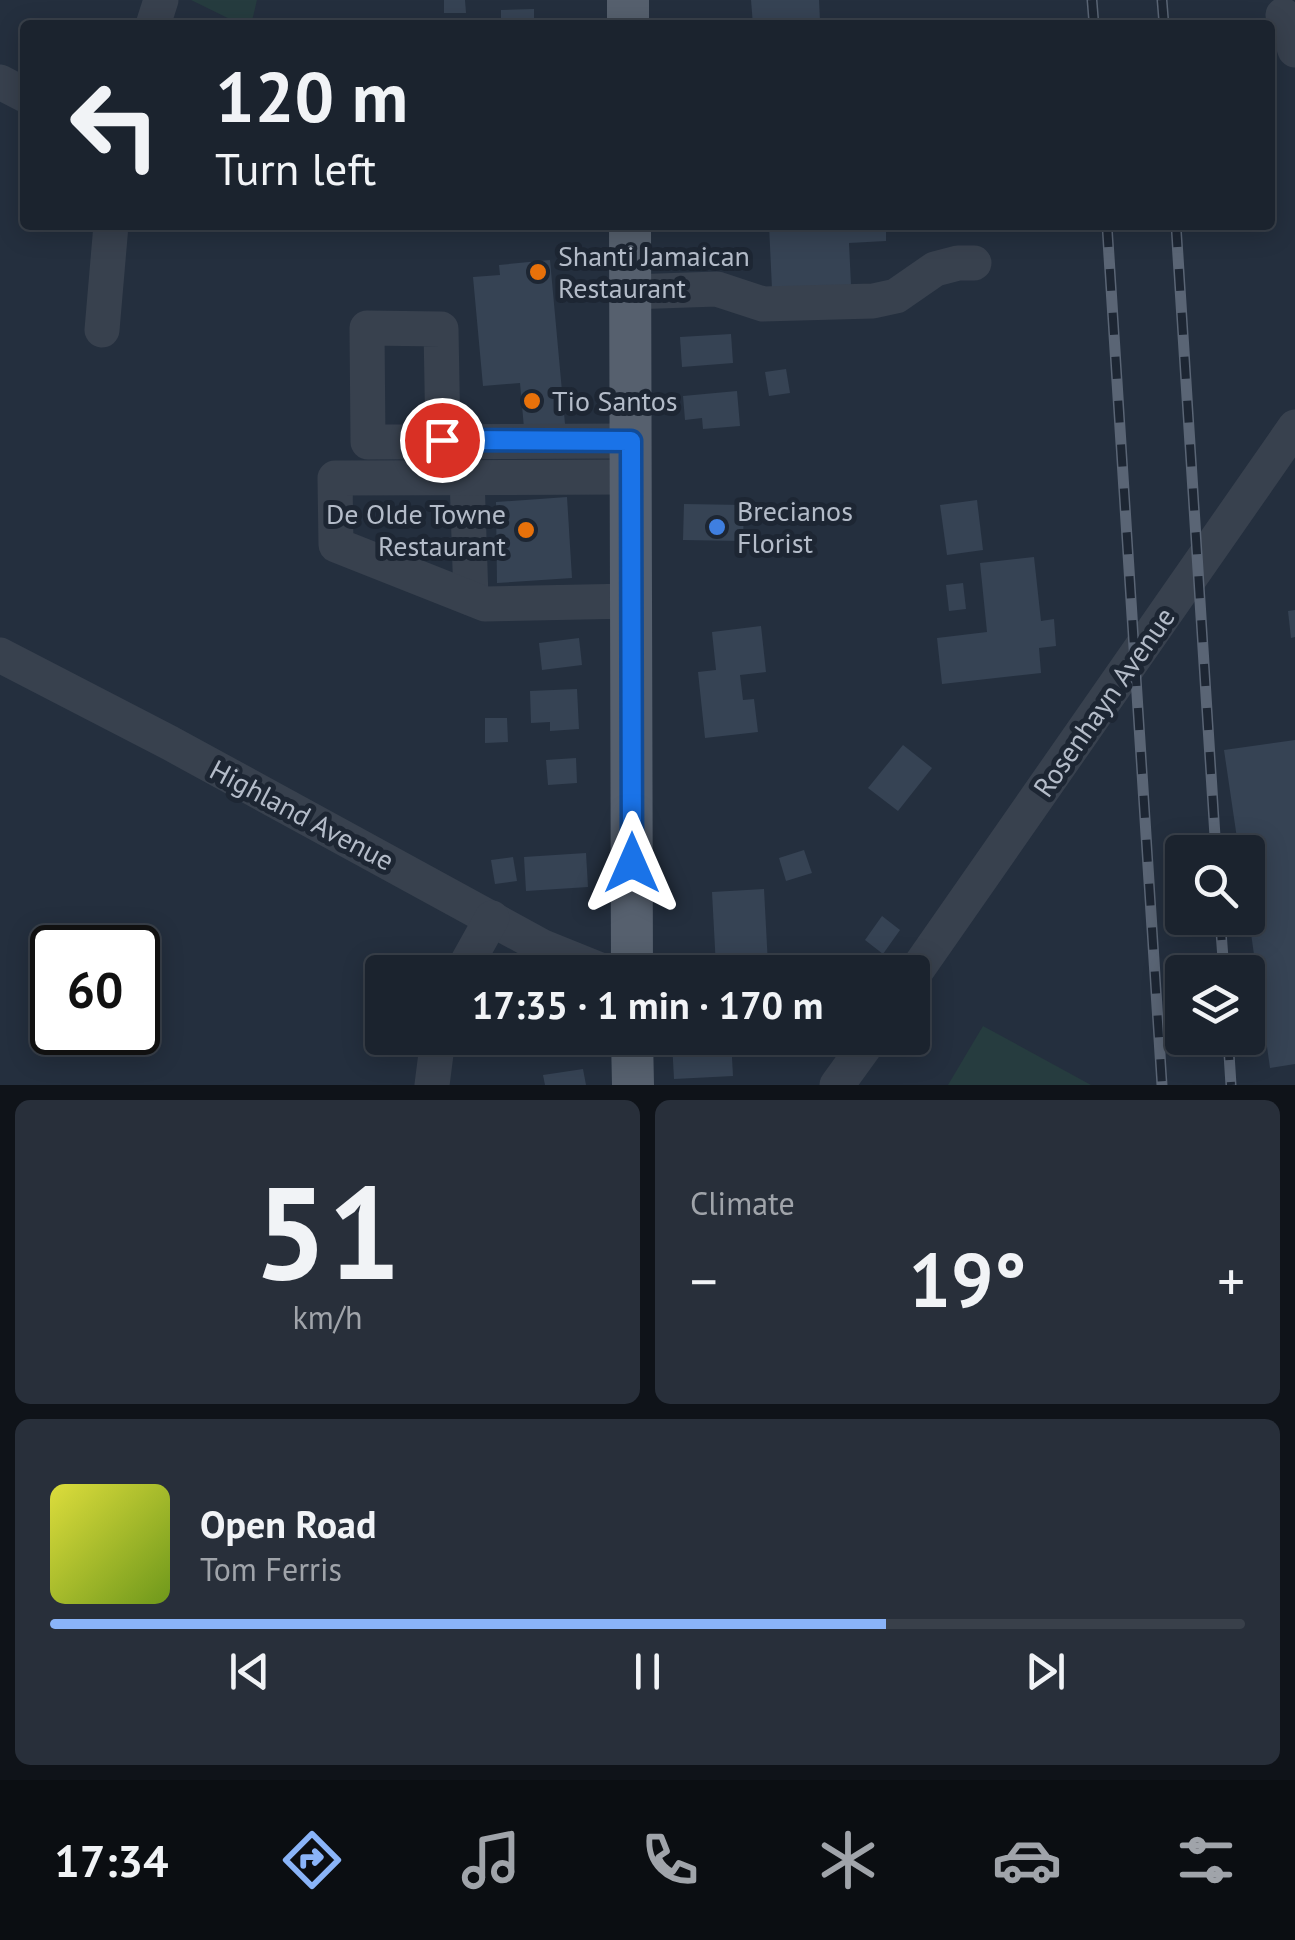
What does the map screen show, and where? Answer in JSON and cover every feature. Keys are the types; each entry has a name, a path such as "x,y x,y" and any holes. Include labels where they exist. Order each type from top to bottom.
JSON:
{"main road":[{"path":"630,230 632,955"},
{"path":"632,1055 633,1085"}],"street":[{"path":"1283,15 1295,50"},
{"path":"102,330 111,230"},
{"path":"630,292 718,289 763,304 873,301 896,296 935,269 974,263"},
{"name":"Rosenhayn Avenue","path":"928,955 1295,427"},
{"path":"442,440 631,459"},
{"path":"631,459 467,477 335,478 336,544 485,604 632,601"},
{"path":"467,477 471,598"},
{"name":"Highland Avenue","path":"0,655 563,955"},
{"path":"471,955 492,918"},
{"path":"432,1085 436,1055"},
{"path":"838,1085 858,1055"}],"green space":[{"path":"191,0 257,0 252,20 232,20"},
{"path":"983,1026 1091,1085 948,1085"}],"building":[{"path":"444,0 465,0 466,13 444,13"},
{"path":"751,0 819,0 820,20 753,20"},
{"path":"534,9 534,20 501,20 501,10"},
{"path":"769,230 886,230 886,241 849,243 851,285 772,289"},
{"path":"550,260 565,424 524,428 520,383 483,386 473,277 500,275 499,265"},
{"path":"731,334 733,363 682,367 680,337"},
{"path":"786,369 790,393 769,396 765,372"},
{"path":"737,391 740,426 703,429 702,418 685,420 683,396"},
{"path":"567,497 572,578 497,583 496,502"},
{"path":"977,500 983,550 947,555 940,505"},
{"path":"684,504 744,505 743,541 683,540"},
{"path":"1034,557 1041,621 1054,619 1056,646 1039,648 1041,673 942,684 937,638 987,632 980,563"},
{"path":"963,583 966,609 949,611 946,585"},
{"path":"1295,610 1295,637 1291,638 1288,611"},
{"path":"761,626 766,672 740,675 743,700 754,699 758,732 705,738 698,672 716,670 712,632"},
{"path":"579,638 582,665 542,670 539,643"},
{"path":"577,689 579,729 550,731 550,722 531,723 530,691"},
{"path":"485,718 507,718 508,742 485,743"},
{"path":"1295,740 1295,1064 1270,1068 1265,1033 1265,955 1254,955 1251,935 1265,935 1265,835 1236,835 1224,750"},
{"path":"903,745 932,768 898,811 868,788"},
{"path":"576,758 577,783 548,785 546,760"},
{"path":"804,850 812,873 786,881 779,858"},
{"path":"586,853 588,887 526,891 524,857"},
{"path":"513,857 517,881 495,884 491,860"},
{"path":"764,889 767,955 715,955 712,892"},
{"path":"882,916 900,930 883,954 865,940"},
{"path":"673,1055 732,1055 733,1076 674,1079"},
{"path":"583,1069 586,1085 545,1085 543,1075"}],"railway":[{"path":"1092,0 1094,20"},
{"path":"1162,0 1164,20"},
{"path":"1107,230 1162,1085"},
{"path":"1176,230 1215,835"},
{"path":"1221,935 1223,955"},
{"path":"1229,1055 1231,1085"}],"place":[{"name":"Shanti Jamaican Restaurant","path":"538,272"},
{"name":"Tio Santos","path":"532,401"},
{"name":"Brecianos Florist","path":"717,527"},
{"name":"De Olde Towne Restaurant","path":"526,530"}],"route":[{"path":"442,440 631,441 632,863"}]}
